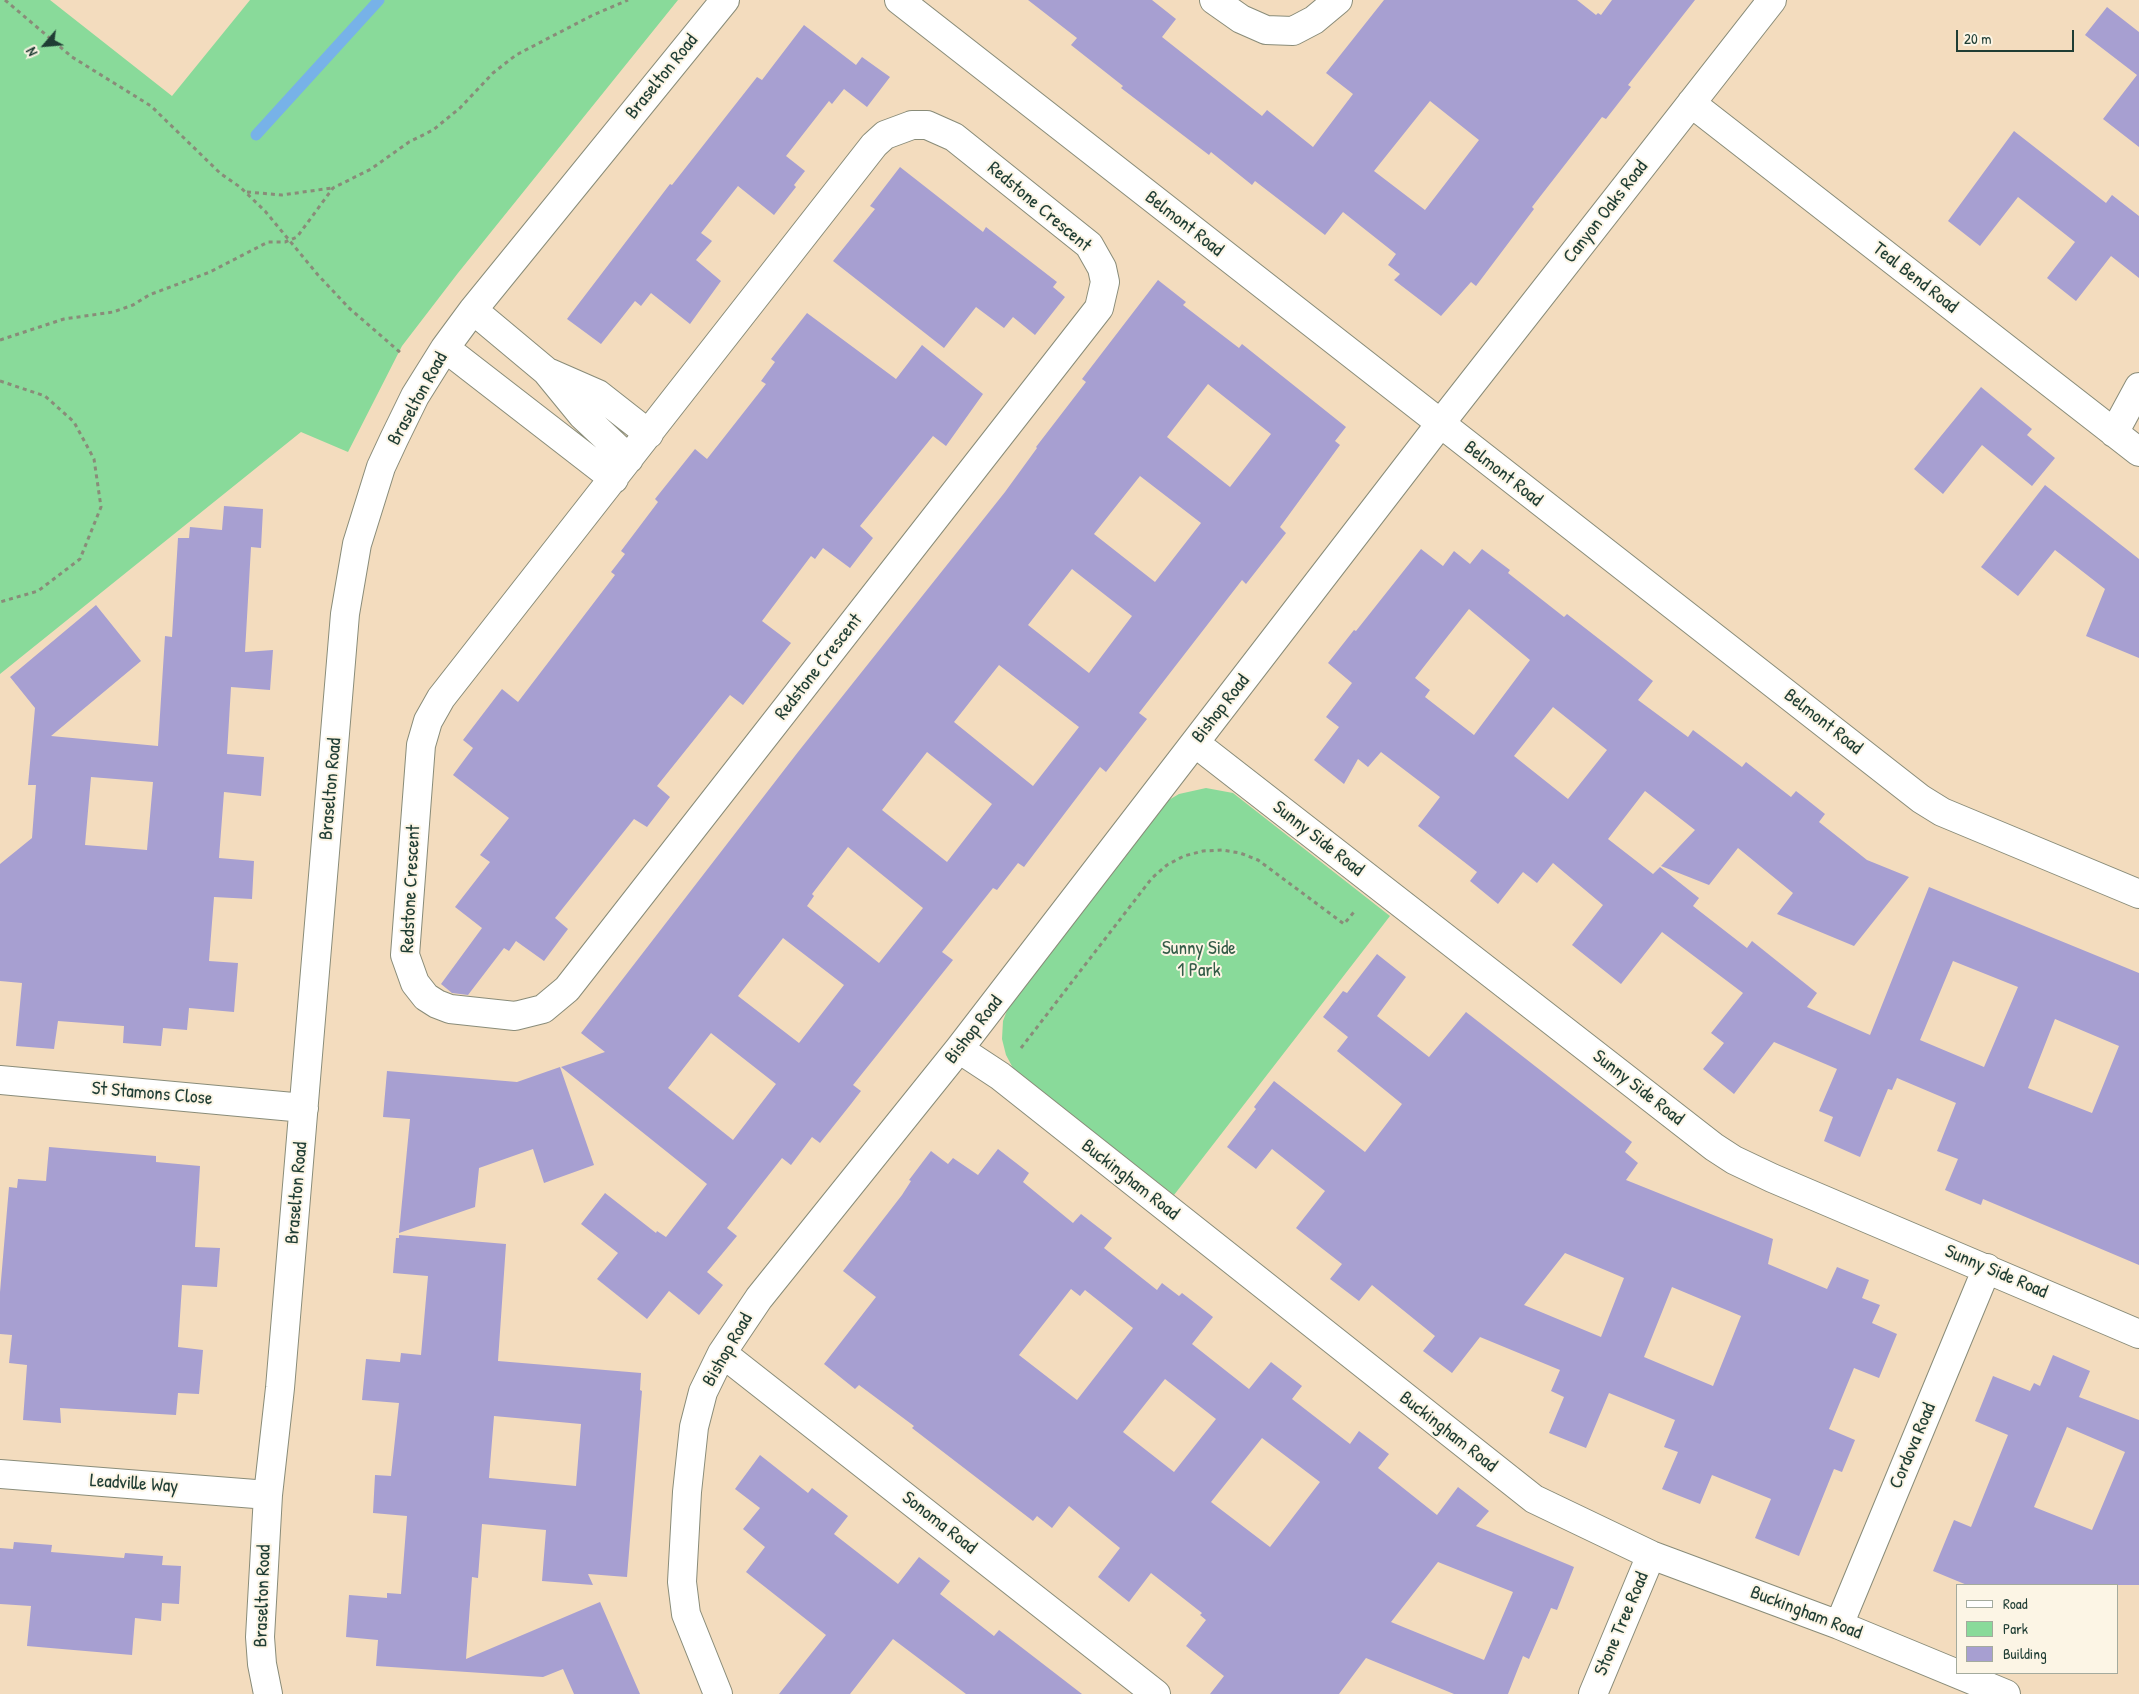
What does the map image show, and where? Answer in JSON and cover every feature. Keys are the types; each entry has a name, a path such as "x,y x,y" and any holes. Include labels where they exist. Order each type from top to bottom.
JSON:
{"street":[{"name":"Braselton Road","path":"268,1694 262,1664 260,1637 268,1495 350,580 357,544 382,467 415,396 445,348 473,310 724,0"},
{"name":"Belmont Road","path":"899,0 1932,806 2139,894"},
{"path":"1214,0 1241,19 1266,30 1293,30 1314,20 1338,0"},
{"name":"Canyon Oaks Road","path":"1440,424 1772,0"},
{"name":"Teal Bend Road","path":"1691,103 2139,452"},
{"name":"Redstone Crescent","path":"912,125 927,125 954,137 1089,245 1102,268 1105,282 1103,296 1099,308 1088,323 567,989 543,1009 529,1014 515,1016 450,1009 426,997 415,984 405,955 421,745 428,721 441,698 622,469 874,145 885,135 899,128 912,125"},
{"path":"473,310 546,371 622,469"},
{"path":"445,348 622,469"},
{"path":"546,371 598,394 649,434"},
{"path":"2114,433 2139,388"},
{"name":"Bishop Road","path":"718,1694 686,1614 682,1582 687,1492 694,1427 697,1410 722,1353 759,1298 959,1049 1440,424"},
{"name":"Sunny Side Road","path":"1195,743 1714,1147 1734,1160 1772,1178 2139,1334"},
{"name":"Buckingham Road","path":"959,1049 1000,1076 1515,1486 1557,1511 1651,1555 1839,1625 1956,1673"},
{"name":"St Stamons Close","path":"0,1080 304,1108"},
{"name":"Cordova Road","path":"1839,1625 1986,1268"},
{"name":"Sonoma Road","path":"722,1353 1156,1694"},
{"name":"Leadville Way","path":"0,1474 268,1495"},
{"name":"Stone Tree Road","path":"1593,1694 1651,1555"},
{"name":"Buckingham Road","path":"1958,1674 2006,1694"}],"path":[{"path":"5,0 72,57 151,106 221,174 245,191 291,240 318,275 348,308 404,356"},
{"path":"245,191 282,196 333,188 371,169 409,142 433,130 460,108 494,73 516,55 593,15 628,0"},
{"path":"0,340 64,319 113,312 133,305 149,295 210,272 268,242 291,240 297,236 333,188"},
{"path":"0,381 45,396 74,422 94,459 101,507 80,559 38,591 0,602"},
{"path":"1000,1076 1152,878 1167,865 1184,856 1204,851 1222,850 1240,853 1258,860 1344,924 1376,884"}],"green space":[{"path":"0,0 50,0 172,96 250,0 678,0 458,273 402,346 348,452 301,432 0,674"},
{"name":"Sunny Side 1 Park","path":"1206,788 1233,793 1390,916 1174,1195 1014,1070 1006,1055 1002,1039 1003,1021 1009,1005 1167,801 1179,794"}],"building":[{"path":"1028,0 1152,0 1176,19 1162,37 1262,116 1267,110 1313,147 1353,94 1326,73 1384,0 1577,0 1596,15 1598,13 1601,15 1612,0 1695,0 1628,85 1631,87 1606,119 1602,117 1532,207 1534,209 1476,286 1471,282 1441,316 1394,280 1400,274 1388,265 1396,254 1343,212 1325,235 1255,181 1252,185 1211,152 1209,155 1121,88 1123,86 1071,45 1077,38","holes":["1430,101 1479,140 1425,210 1374,171"]},
{"path":"2107,7 2139,32 2139,147 2103,119 2137,75 2085,35"},
{"path":"804,25 856,65 862,57 890,77 867,107 844,89 832,104 829,101 786,156 805,171 794,185 796,187 774,215 738,186 701,233 712,241 696,260 721,281 690,324 651,293 641,306 635,301 601,344 567,319 670,184 672,185 757,77 762,80"},
{"path":"2014,131 2106,203 2112,195 2139,216 2139,278 2111,256 2076,301 2047,278 2075,242 2018,197 1980,246 1948,221"},
{"path":"900,167 983,232 986,227 1057,282 1053,287 1065,297 1035,335 1013,317 1004,328 976,307 944,348 833,261 875,209 870,206"},
{"path":"1158,280 1186,302 1183,305 1239,348 1242,344 1346,427 1335,441 1340,445 1280,527 1286,533 1246,584 1242,580 1139,713 1147,719 1106,772 1100,767 1024,867 1018,863 997,890 993,888 942,952 953,960 853,1085 861,1091 851,1104 820,1143 812,1137 791,1165 782,1158 727,1228 737,1236 707,1272 723,1285 699,1315 669,1291 647,1319 597,1279 618,1253 581,1224 605,1193 656,1233 657,1231 666,1237 707,1184 561,1067 605,1052 581,1033 798,752 1005,492 1036,447 1086,382 1082,379","holes":["1208,384 1271,434 1230,487 1167,437","1140,476 1201,523 1155,582 1094,534","1072,569 1132,616 1089,673 1028,625","999,665 1079,727 1033,786 954,722","927,752 992,804 947,862 882,810","848,847 923,908 879,963 807,906 814,896 812,894","783,938 844,985 799,1043 738,996","711,1033 776,1084 733,1140 668,1088"]},
{"path":"807,313 896,379 922,345 983,394 946,446 933,436 860,526 873,538 850,568 823,548 815,559 811,556 762,621 791,643 743,705 730,695 657,786 670,797 647,827 634,819 555,918 568,929 544,961 516,941 509,951 504,948 468,995 452,993 441,984 482,928 455,907 490,862 480,855 509,818 453,775 473,748 463,740 502,689 518,702 615,575 611,572 625,554 621,551 658,502 655,499 695,449 707,459 766,384 761,381 775,362 771,359"},
{"path":"1981,387 2032,429 2027,435 2055,458 2032,486 1982,445 1943,494 1914,469"},
{"path":"2045,485 2139,559 2139,658 2086,636 2105,589 2055,550 2018,596 1981,567"},
{"path":"224,506 263,509 261,548 251,547 245,652 273,650 270,690 231,687 227,754 264,757 261,796 224,792 219,858 254,861 252,899 214,897 209,961 238,963 234,1012 189,1008 187,1030 163,1028 161,1046 123,1043 124,1026 58,1021 54,1049 16,1046 22,983 0,981 0,864 32,838 36,785 28,785 35,708 10,677 96,605 141,661 51,736 158,746 165,636 172,637 178,538 189,538 190,527 222,530","holes":["91,777 153,782 147,850 85,845"]},
{"path":"1421,549 1443,566 1454,551 1470,564 1482,549 1510,570 1508,573 1564,617 1567,614 1653,681 1638,700 1688,737 1693,730 1742,767 1746,762 1791,797 1796,791 1825,814 1819,822 1867,860 1909,877 1854,946 1777,914 1793,893 1738,848 1709,885 1661,866 1695,830 1645,791 1608,839 1653,874 1660,867 1699,898 1693,906 1747,948 1752,941 1817,993 1807,1007 1870,1035 1929,887 2139,973 2139,1265 1983,1199 1981,1205 1945,1190 1958,1159 1937,1151 1956,1103 1897,1078 1892,1090 1888,1089 1860,1157 1824,1141 1833,1117 1819,1111 1837,1069 1774,1042 1734,1094 1703,1069 1724,1043 1711,1033 1743,993 1662,932 1621,984 1572,945 1603,905 1553,863 1537,883 1523,872 1498,904 1470,881 1477,872 1418,826 1440,797 1381,752 1368,767 1358,759 1344,784 1314,760 1339,727 1326,717 1352,683 1328,663 1354,630 1356,631","holes":["1469,609 1530,660 1474,735 1425,697 1430,690 1415,678","1553,707 1607,750 1568,799 1514,756","1953,961 2018,987 1984,1067 1920,1040","2055,1019 2119,1046 2092,1113 2028,1088"]},
{"path":"1377,954 1406,977 1377,1016 1429,1057 1466,1012 1632,1142 1625,1152 1638,1163 1626,1180 1773,1239 1768,1264 1827,1289 1837,1267 1869,1280 1862,1298 1880,1305 1872,1323 1897,1334 1879,1378 1854,1368 1829,1429 1855,1440 1842,1472 1834,1469 1799,1556 1755,1538 1771,1499 1712,1475 1700,1504 1662,1489 1678,1452 1664,1447 1675,1420 1609,1393 1586,1448 1549,1433 1564,1397 1551,1391 1560,1370 1480,1337 1452,1373 1423,1351 1435,1336 1372,1285 1359,1301 1330,1279 1342,1264 1296,1228 1325,1191 1272,1149 1256,1169 1227,1147 1256,1109 1254,1107 1274,1081 1365,1152 1402,1104 1337,1051 1348,1037 1323,1017 1343,991 1347,993","holes":["1565,1253 1624,1278 1601,1337 1524,1305","1672,1287 1741,1316 1713,1386 1644,1357"]},
{"path":"560,1067 594,1165 544,1183 533,1149 479,1168 475,1207 399,1233 410,1119 383,1117 387,1071 517,1082"},
{"path":"49,1147 156,1156 156,1162 200,1166 195,1247 220,1248 217,1287 182,1285 178,1347 203,1350 199,1394 178,1393 176,1415 60,1408 61,1423 23,1420 27,1365 9,1363 12,1335 0,1334 0,1292 9,1187 17,1188 18,1179 46,1181"},
{"path":"998,1149 1029,1173 1023,1182 1073,1223 1081,1214 1112,1238 1104,1248 1157,1290 1162,1283 1179,1296 1182,1293 1213,1317 1192,1344 1249,1389 1271,1362 1302,1386 1292,1399 1350,1444 1359,1431 1389,1454 1378,1468 1437,1515 1458,1487 1489,1511 1476,1526 1574,1567 1557,1610 1551,1608 1529,1659 1523,1656 1508,1694 1454,1694 1366,1658 1339,1694 1210,1694 1224,1676 1186,1646 1206,1620 1200,1615 1202,1613 1151,1573 1129,1602 1098,1577 1120,1548 1069,1506 1052,1528 1037,1516 1033,1521 912,1428 914,1426 859,1385 855,1389 824,1364 876,1297 843,1271 902,1195 911,1181 909,1180 931,1151 948,1164 953,1158 978,1175","holes":["1071,1289 1080,1296 1085,1290 1133,1328 1077,1400 1019,1355","1165,1379 1216,1419 1174,1472 1123,1432","1262,1438 1320,1482 1270,1547 1211,1502","1438,1562 1513,1592 1484,1660 1391,1622"]},
{"path":"399,1235 506,1244 498,1361 641,1373 640,1390 642,1391 627,1577 588,1574 593,1585 542,1581 546,1530 482,1524 478,1578 472,1577 466,1659 600,1602 640,1694 574,1694 563,1669 543,1677 376,1666 378,1640 346,1637 349,1595 387,1598 387,1593 401,1594 407,1516 373,1513 375,1475 391,1476 399,1403 362,1400 366,1359 400,1362 401,1353 421,1355 428,1276 393,1273 396,1238 399,1238","holes":["494,1416 581,1424 576,1486 489,1478"]},
{"path":"2053,1355 2090,1371 2079,1397 2139,1420 2139,1585 1965,1584 1933,1571 1954,1520 1971,1527 2008,1435 1975,1421 1993,1376 2030,1391 2034,1383 2040,1386","holes":["2067,1427 2125,1452 2092,1530 2034,1507"]},
{"path":"760,1455 808,1493 812,1488 848,1516 834,1534 898,1584 919,1557 950,1581 940,1594 994,1636 999,1630 1082,1694 966,1694 893,1639 850,1694 779,1694 826,1635 746,1572 765,1547 743,1529 760,1508 735,1489"},
{"path":"14,1542 52,1545 51,1552 124,1558 125,1553 163,1556 162,1565 181,1566 179,1604 162,1603 161,1621 135,1618 132,1655 27,1646 31,1606 0,1604 0,1548 13,1549"}],"waterway":[{"path":"256,135 379,0"}]}
